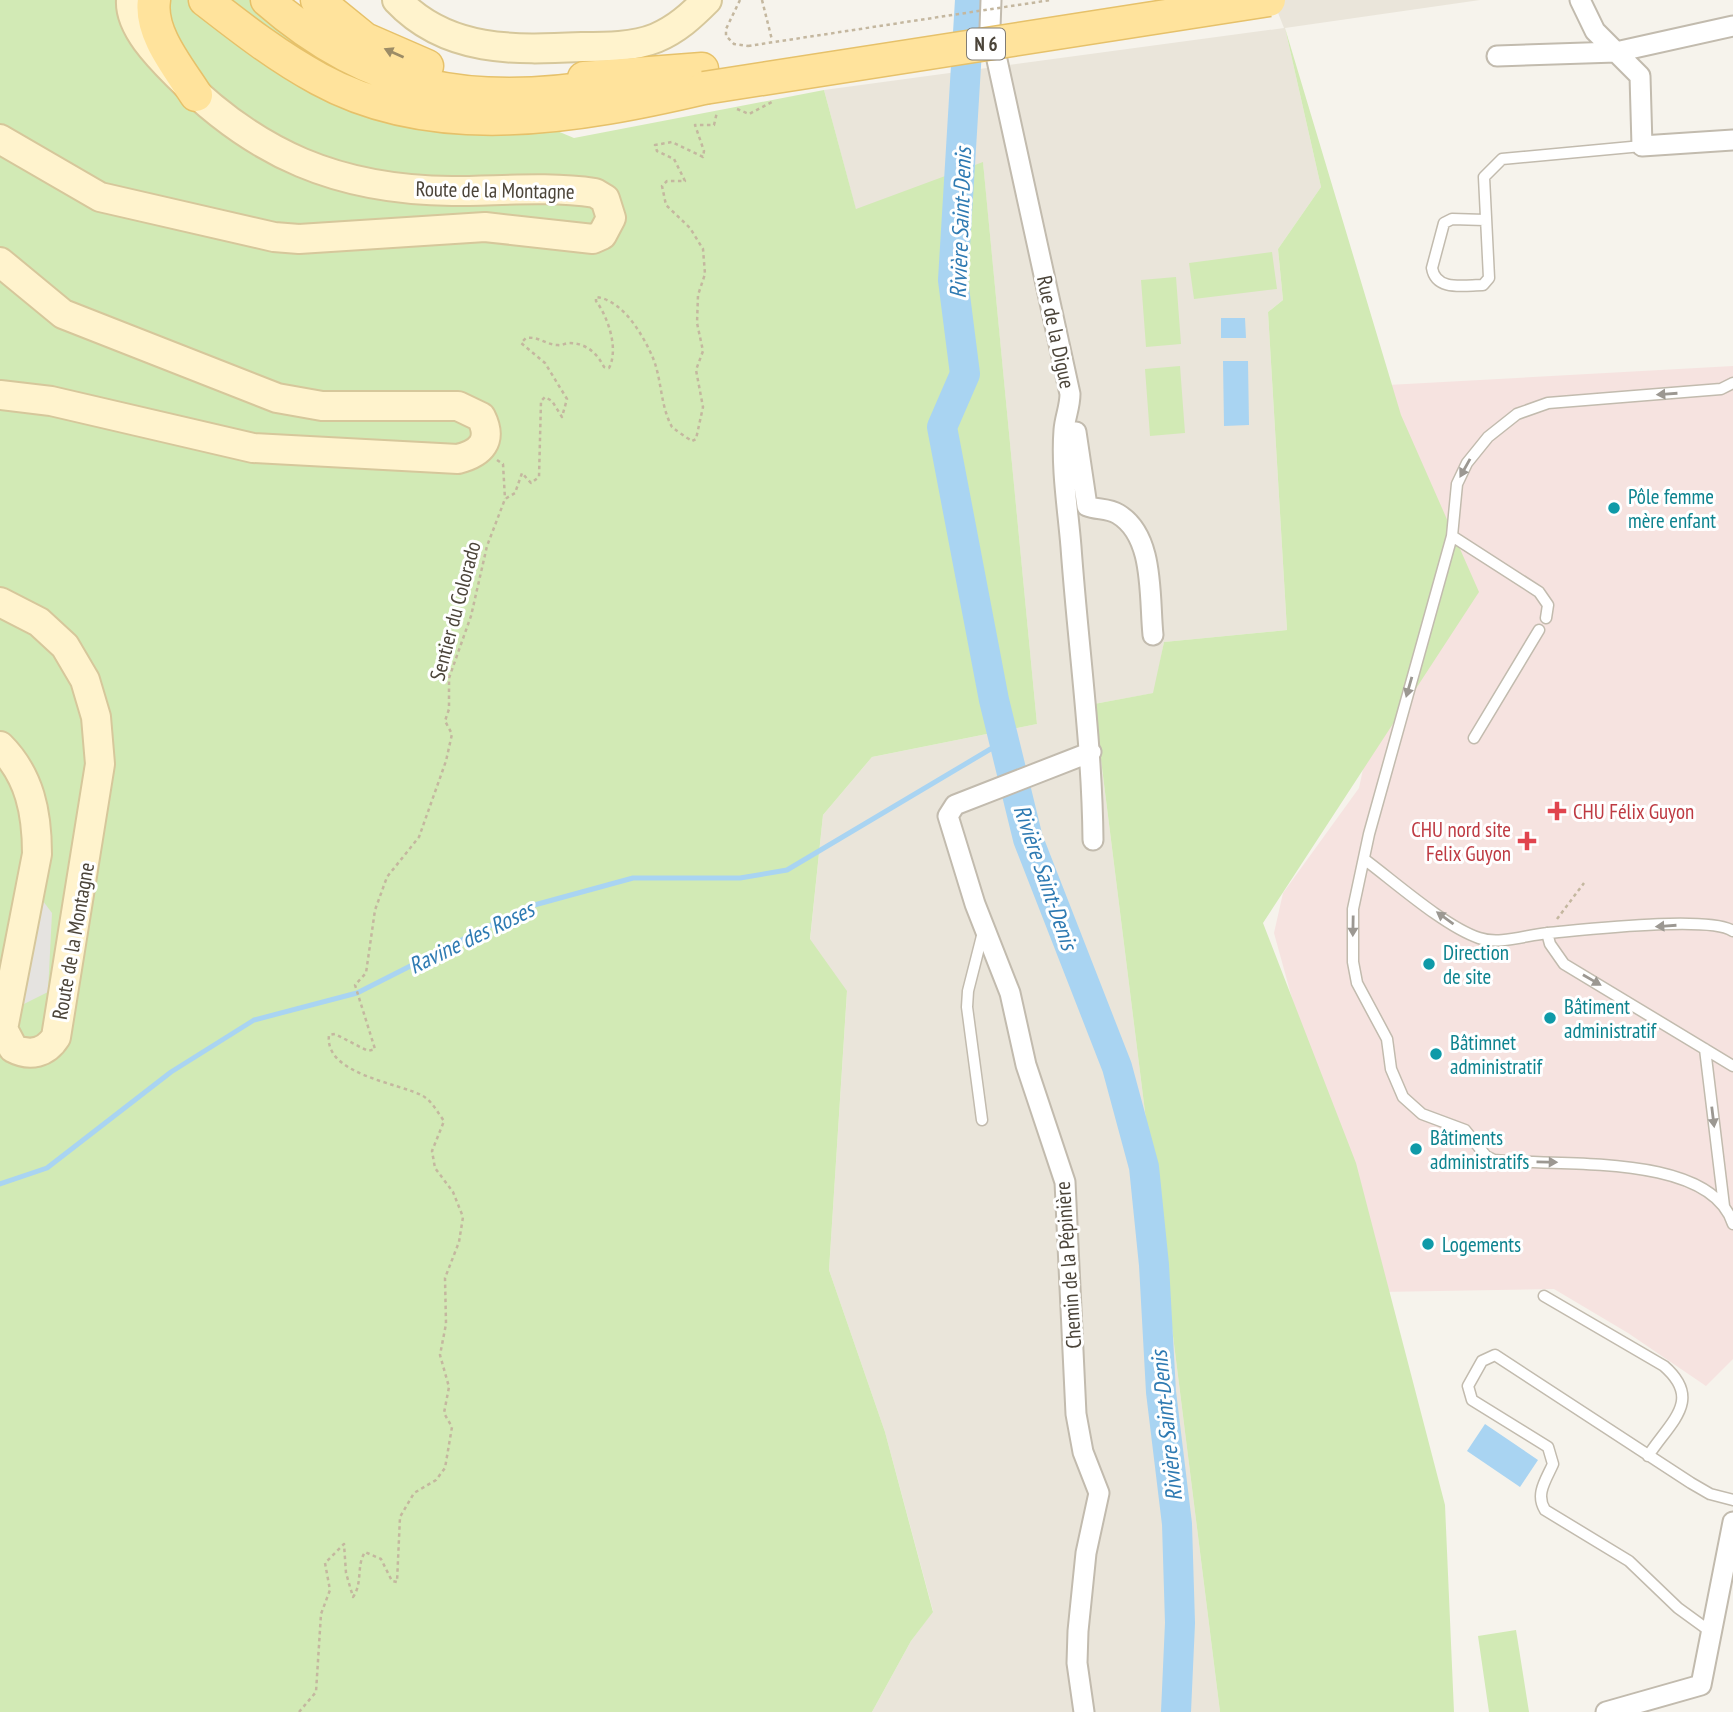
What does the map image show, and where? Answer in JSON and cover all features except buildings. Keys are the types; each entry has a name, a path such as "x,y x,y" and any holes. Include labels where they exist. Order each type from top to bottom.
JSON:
{"main road":[{"name":"Route de la Montagne","path":"0,139 100,197 274,237 326,239 485,227 584,240 602,235 611,218 605,199 595,193 394,188 318,170 255,141 196,95 152,47 138,26 131,0"},
{"path":"154,0 152,12 167,49 196,95"},
{"path":"205,0 247,32 320,80 382,104 423,114 480,120 545,116 707,90"},
{"name":"N 6","path":"242,0 270,27 309,52 351,73 397,90 448,100 517,106 588,103 707,90 1269,0"},
{"name":"N 6","path":"267,0 315,37 366,65 405,81 447,92 510,96 592,88 707,90 1152,0"},
{"path":"317,0 365,39 454,76 512,83 707,90"},
{"path":"397,0 408,12 443,34 478,46 510,49 607,47 654,39 687,21 707,0"},
{"path":"0,262 63,314 277,398 322,406 458,406 473,411 485,426 483,447 474,455 458,459 253,448 51,401 0,395"},
{"name":"Route de la Montagne","path":"0,602 38,622 65,646 85,680 92,705 100,764 56,1037 50,1046 32,1053 13,1048 3,1029 37,854 37,830 29,790 21,773 0,746"}],"street":[{"name":"Rue de la Digue","path":"991,0 990,28 1062,353 1070,407 1064,429 1068,513 1093,840"},
{"path":"1580,0 1595,31 1640,76 1642,146 1733,140"},
{"path":"1497,56 1616,52 1733,26"},
{"path":"1070,407 1084,500 1090,508 1115,512 1125,519 1143,544 1153,635"},
{"name":"Chemin de la Pépinière","path":"1084,1712 1079,1692 1078,1631 1086,1553 1099,1493 1083,1452 1076,1414 1065,1182 1026,1065 1010,993 948,826 950,809 967,800 1086,754"},
{"path":"1605,1712 1701,1685 1733,1522"}],"lane":[{"path":"1485,220 1452,219 1444,223 1432,268 1438,280 1447,286 1483,285 1489,278 1484,177 1502,159 1642,146"},
{"path":"1724,1206 1683,1181 1651,1169 1599,1163 1490,1159 1465,1130 1422,1114 1403,1097 1391,1069 1387,1039 1381,1023 1357,983 1353,962 1353,909 1389,758 1452,536 1457,484 1467,463 1488,437 1517,414 1548,403 1721,389 1733,383"},
{"path":"1452,536 1539,592 1548,605 1546,618"},
{"path":"1474,738 1539,630"},
{"path":"1364,859 1462,930 1481,939 1502,940 1547,933 1705,923 1733,931"},
{"path":"982,1120 967,1007 984,928"},
{"path":"1547,933 1550,944 1564,964 1733,1066"},
{"path":"1705,1049 1724,1206 1733,1224"},
{"path":"1544,1296 1664,1366 1677,1378 1683,1388 1684,1401 1648,1456"},
{"path":"1711,1632 1678,1608 1629,1561 1545,1510 1540,1503 1540,1493 1553,1464 1548,1447 1472,1400 1468,1386 1482,1361 1495,1355 1710,1494 1733,1500"}],"path":[{"path":"740,0 726,29 726,36 734,44 748,46 1051,0"},
{"path":"762,0 772,40"},
{"name":"Sentier du Colorado","path":"299,1712 316,1692 321,1614 330,1590 325,1563 344,1544 346,1573 353,1597 359,1588 361,1558 365,1552 380,1559 393,1581 397,1582 400,1517 414,1493 436,1480 445,1468 452,1427 444,1413 449,1387 440,1355 446,1324 445,1278 459,1242 463,1217 453,1192 435,1168 432,1151 443,1121 427,1098 374,1081 352,1069 332,1052 329,1035 335,1034 368,1051 375,1049 355,985 366,973 375,910 387,877 419,836 446,761 452,734 445,721 449,709 449,678 471,616 487,546 505,499 515,493 522,473 531,483 539,477 541,401 545,397 552,401 562,416 567,399 545,363 522,343 526,338 536,336 558,345 569,343 589,348 609,368 612,362 611,341 605,313 596,301 596,297 608,298 629,316 653,358 664,407 672,426 692,441 696,439 703,407 696,370 703,351 697,323 698,295 705,274 703,248 690,228 666,205 662,186 667,181 685,181 674,159 657,151 655,145 672,142 703,157 704,152 695,125 714,125 707,90"},
{"path":"730,107 749,114 767,106 779,95"},
{"path":"483,447 503,464 505,499"},
{"path":"1547,933 1584,883"}],"shaded area":[{"path":"1273,0 1480,0 1285,28 1321,187 1278,249 1283,300 1268,312 1287,630 1164,642 1154,693 1094,704 1220,1712 872,1712 911,1641 933,1611 885,1432 829,1270 847,992 810,940 823,815 872,757 1037,724 983,163 856,210 824,90 1284,28"},
{"name":"CHU nord site Felix Guyon","path":"1733,366 1733,1359 1706,1386 1628,1333 1554,1289 1381,1292 1312,1071 1274,933 1283,893 1359,788 1411,544 1388,385"},
{"path":"40,897 52,913 48,992 20,1006"}],"green space":[{"path":"0,0 284,0 307,27 574,138 824,90 856,209 983,162 1037,724 872,757 823,815 810,939 847,991 829,1270 885,1432 933,1612 911,1641 872,1712 0,1712"},
{"path":"1285,28 1401,415 1479,592 1263,923 1356,1163 1445,1505 1454,1712 1220,1712 1094,704 1153,693 1164,642 1287,630 1268,312 1283,300 1278,249 1321,187"},
{"path":"1272,252 1277,289 1194,299 1189,263"},
{"path":"1176,277 1181,344 1146,347 1141,280"},
{"path":"1180,366 1185,433 1150,436 1145,369"},
{"path":"1516,1630 1529,1712 1489,1712 1478,1636"}],"water":[{"path":"1221,318 1245,318 1246,338 1221,338"},
{"path":"1223,361 1248,361 1249,425 1224,426"},
{"path":"1485,1424 1538,1460 1520,1487 1467,1451"}],"waterway":[{"name":"Rivière Saint-Denis","path":"970,0 953,280 965,374 942,427 994,700 1028,839 1117,1067 1144,1167 1154,1265 1161,1392 1177,1524 1180,1623 1176,1712"},
{"name":"Ravine des Roses","path":"0,1184 47,1168 171,1072 254,1020 357,993 527,907 633,878 740,878 787,870 1004,741"}],"place":[{"name":"Pôle femme mère enfant","path":"1614,508"},
{"name":"CHU Félix Guyon","path":"1557,811"},
{"name":"CHU nord site Felix Guyon","path":"1527,841"},
{"name":"Direction de site","path":"1429,964"},
{"name":"Bâtiment administratif","path":"1550,1018"},
{"name":"Bâtimnet administratif","path":"1436,1054"},
{"name":"Bâtiments administratifs","path":"1416,1149"},
{"name":"Logements","path":"1428,1244"}]}
